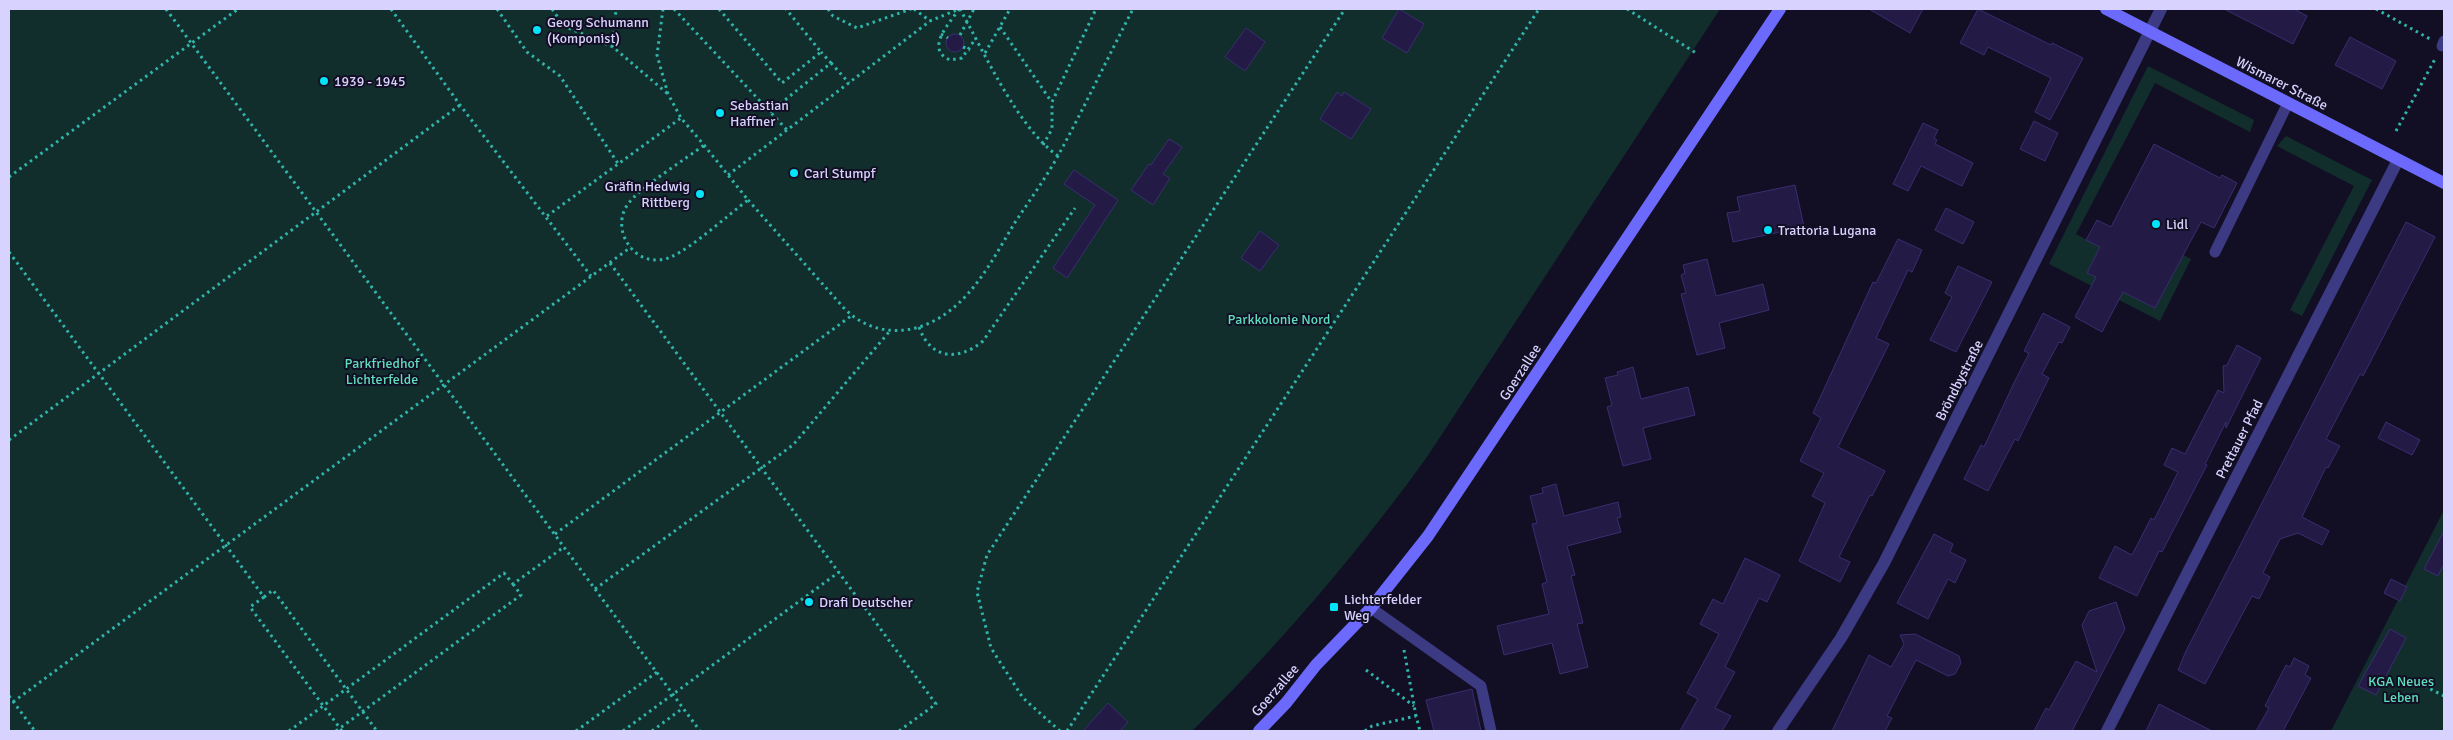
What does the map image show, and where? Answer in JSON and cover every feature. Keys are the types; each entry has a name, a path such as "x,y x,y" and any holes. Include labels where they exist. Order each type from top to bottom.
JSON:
{"main road":[{"name":"Goerzallee","path":"1263,730 1316,665 1372,608 1428,536 1490,446 1780,9"},
{"name":"Wismarer Straße","path":"2106,9 2444,184"}],"street":[{"name":"Bröndbystraße","path":"1778,731 1833,650 1884,563 2161,9"},
{"name":"Prettauer Pfad","path":"2107,731 2398,160"}],"lane":[{"path":"2214,252 2288,103"},
{"path":"1372,608 1400,630 1482,686 1491,731"}],"path":[{"path":"166,9 700,731"},
{"path":"9,177 238,9"},
{"path":"391,9 460,105 547,216 591,276"},
{"path":"497,9 527,52 560,76 619,165"},
{"path":"552,9 564,26 613,47 668,94"},
{"path":"613,47 616,9"},
{"path":"663,9 657,55 668,94 681,118 748,200 851,316 869,327 890,332 919,326 948,313 960,302 989,265 1058,156 1133,9"},
{"path":"674,9 787,130"},
{"path":"680,16 682,9"},
{"path":"719,9 782,83 821,52"},
{"path":"786,9 849,83"},
{"path":"828,9 832,16 857,28 912,9 930,21"},
{"path":"728,175 930,21 960,9"},
{"path":"960,9 1007,94 1043,145 1058,156"},
{"path":"960,9 942,34 938,48 946,58 954,60 962,58 970,50 976,38"},
{"path":"960,35 974,9"},
{"path":"986,53 1010,9"},
{"path":"1043,145 1052,129 1052,102 1096,9"},
{"path":"1060,731 1023,698 991,648 977,592 987,555 1345,9"},
{"path":"1067,731 1539,9"},
{"path":"1627,9 1696,53"},
{"path":"2376,9 2443,43 2396,131"},
{"path":"1000,27 1052,102"},
{"path":"942,34 948,38"},
{"path":"963,47 970,50"},
{"path":"770,112 831,63"},
{"path":"9,440 460,105"},
{"path":"547,216 681,118"},
{"path":"704,145 629,203 622,219 622,229 624,238 630,248 643,257 652,260 670,257 748,200"},
{"path":"919,326 924,340 946,355 964,354 974,348 983,341 1075,208"},
{"path":"13,702 630,248"},
{"path":"9,252 264,597"},
{"path":"610,263 936,704 899,731"},
{"path":"555,534 851,316"},
{"path":"595,589 794,445 890,332"},
{"path":"513,584 564,547"},
{"path":"623,731 839,572"},
{"path":"289,731 323,706 346,689 504,573 521,595 362,712 339,730 323,706 250,607 273,590 346,689 362,712 377,731"},
{"path":"1400,630 1420,731"},
{"path":"1366,670 1414,706"},
{"path":"576,731 656,672"},
{"path":"2413,680 2444,696"},
{"path":"9,696 35,731"},
{"path":"652,731 683,708"},
{"path":"1365,731 1372,726 1416,716"}],"green space":[{"name":"Parkfriedhof Lichterfelde","path":"9,9 1720,9 1427,457 1315,599 1255,666 1192,731 9,731"},
{"path":"2148,66 2254,120 2250,132 2155,83 2076,234 2100,247 2087,273 2155,308 2183,255 2191,259 2160,321 2049,264"},
{"path":"2286,136 2372,180 2302,316 2290,310 2354,186 2277,146"},
{"name":"KGA Neues Leben","path":"2444,510 2444,731 2331,731"}],"building":[{"path":"1399,9 1424,24 1407,53 1382,38"},
{"path":"1869,9 1923,9 1910,33"},
{"path":"1978,9 2051,45 2052,43 2083,58 2050,120 2035,112 2051,78 1988,47 1984,55 1960,43"},
{"path":"2224,9 2294,9 2307,16 2293,44"},
{"path":"1246,28 1265,42 1245,71 1225,57"},
{"path":"955,34 961,37 964,43 961,49 955,52 949,49 946,43 949,37"},
{"path":"2350,37 2396,61 2382,89 2335,65"},
{"path":"1337,92 1342,96 1344,92 1371,109 1351,139 1320,119"},
{"path":"2034,121 2058,133 2045,161 2020,149"},
{"path":"1923,123 1938,130 1934,138 1937,140 1935,144 1973,163 1962,186 1921,166 1908,191 1893,184"},
{"path":"1169,139 1182,147 1163,174 1170,178 1153,205 1131,190"},
{"name":"Lidl","path":"2154,144 2220,178 2222,175 2237,183 2214,228 2201,222 2155,308 2123,292 2102,332 2075,317 2096,277 2087,273 2100,247 2086,240 2097,220 2111,227"},
{"path":"1074,170 1118,200 1067,278 1053,268 1095,205 1064,184"},
{"path":"1795,185 1804,227 1733,242 1727,213 1740,211 1737,197"},
{"path":"1946,208 1974,222 1963,244 1935,230"},
{"path":"2406,222 2435,237 2363,376 2360,374 2326,439 2340,446 2328,468 2326,467 2302,517 2329,531 2322,545 2298,533 2280,539 2263,573 2270,577 2259,599 2252,596 2205,684 2178,670 2186,651"},
{"path":"1260,231 1279,245 1260,271 1241,258"},
{"path":"1898,239 1922,250 1912,272 1908,270 1876,338 1889,344 1838,447 1885,471 1872,496 1870,495 1839,557 1850,562 1840,582 1799,561 1825,503 1812,496 1824,473 1800,461 1821,418 1813,413 1873,282 1876,283"},
{"path":"1707,259 1716,296 1763,284 1769,310 1719,323 1725,348 1697,355 1681,294 1686,293 1681,275 1685,273 1683,265"},
{"path":"1958,266 1992,282 1956,352 1930,340 1952,297 1945,293"},
{"path":"2043,313 2070,327 2062,343 2059,342 2042,374 2049,378 2018,441 2015,439 1988,491 1964,479 1981,445 1984,447 2029,353 2024,351"},
{"path":"2237,345 2261,358 2226,428 2226,422 2205,464 2207,465 2162,552 2159,551 2137,596 2099,578 2115,546 2132,555 2151,518 2154,520 2178,472 2164,465 2172,448 2185,454 2218,390 2224,393 2223,366 2227,365"},
{"path":"1633,367 1641,399 1688,387 1695,415 1643,428 1651,459 1623,466 1607,407 1612,405 1605,378 1618,375 1617,372"},
{"path":"2386,422 2420,440 2412,455 2378,438"},
{"path":"1556,484 1564,516 1618,502 1621,517 1617,518 1621,532 1567,546 1575,575 1571,576 1583,623 1577,624 1588,667 1560,674 1552,643 1504,655 1497,626 1549,614 1542,584 1547,582 1532,524 1537,523 1530,496 1543,493 1542,488"},
{"path":"2444,531 2444,564 2438,576 2424,569"},
{"path":"1934,534 1953,544 1950,552 1966,560 1955,583 1948,579 1928,619 1897,603"},
{"path":"1745,558 1780,575 1767,602 1759,598 1725,667 1735,672 1715,708 1731,716 1722,731 1680,731 1698,699 1687,693 1719,634 1700,624 1713,599 1723,604"},
{"path":"2391,579 2407,587 2400,601 2384,593"},
{"path":"2116,602 2125,629 2072,731 2034,731 2046,708 2049,710 2076,661 2097,672 2082,625 2089,611"},
{"path":"2390,629 2406,638 2376,695 2358,686"},
{"path":"1915,634 1959,656 1961,663 1955,674 1948,676 1916,660 1887,716 1892,718 1885,731 1832,731 1869,655 1891,667 1904,644 1900,635"},
{"path":"2294,658 2309,666 2305,675 2311,678 2283,731 2256,731 2269,708 2265,706 2286,665 2290,667"},
{"path":"1472,689 1481,731 1434,731 1426,700"},
{"path":"1108,703 1128,722 1120,731 1083,731"},
{"path":"2159,704 2212,731 2146,731"}],"place":[{"name":"Georg Schumann (Komponist)","path":"537,30"},
{"name":"1939 - 1945","path":"324,81"},
{"name":"Sebastian Haffner","path":"720,113"},
{"name":"Carl Stumpf","path":"794,173"},
{"name":"Gräfin Hedwig Rittberg","path":"700,194"},
{"name":"Lidl","path":"2156,224"},
{"name":"Trattoria Lugana","path":"1768,230"},
{"name":"Drafi Deutscher","path":"809,602"},
{"name":"Lichterfelder Weg","path":"1334,607"}],"park label":[{"name":"Parkkolonie Nord","path":"1279,319"}]}
